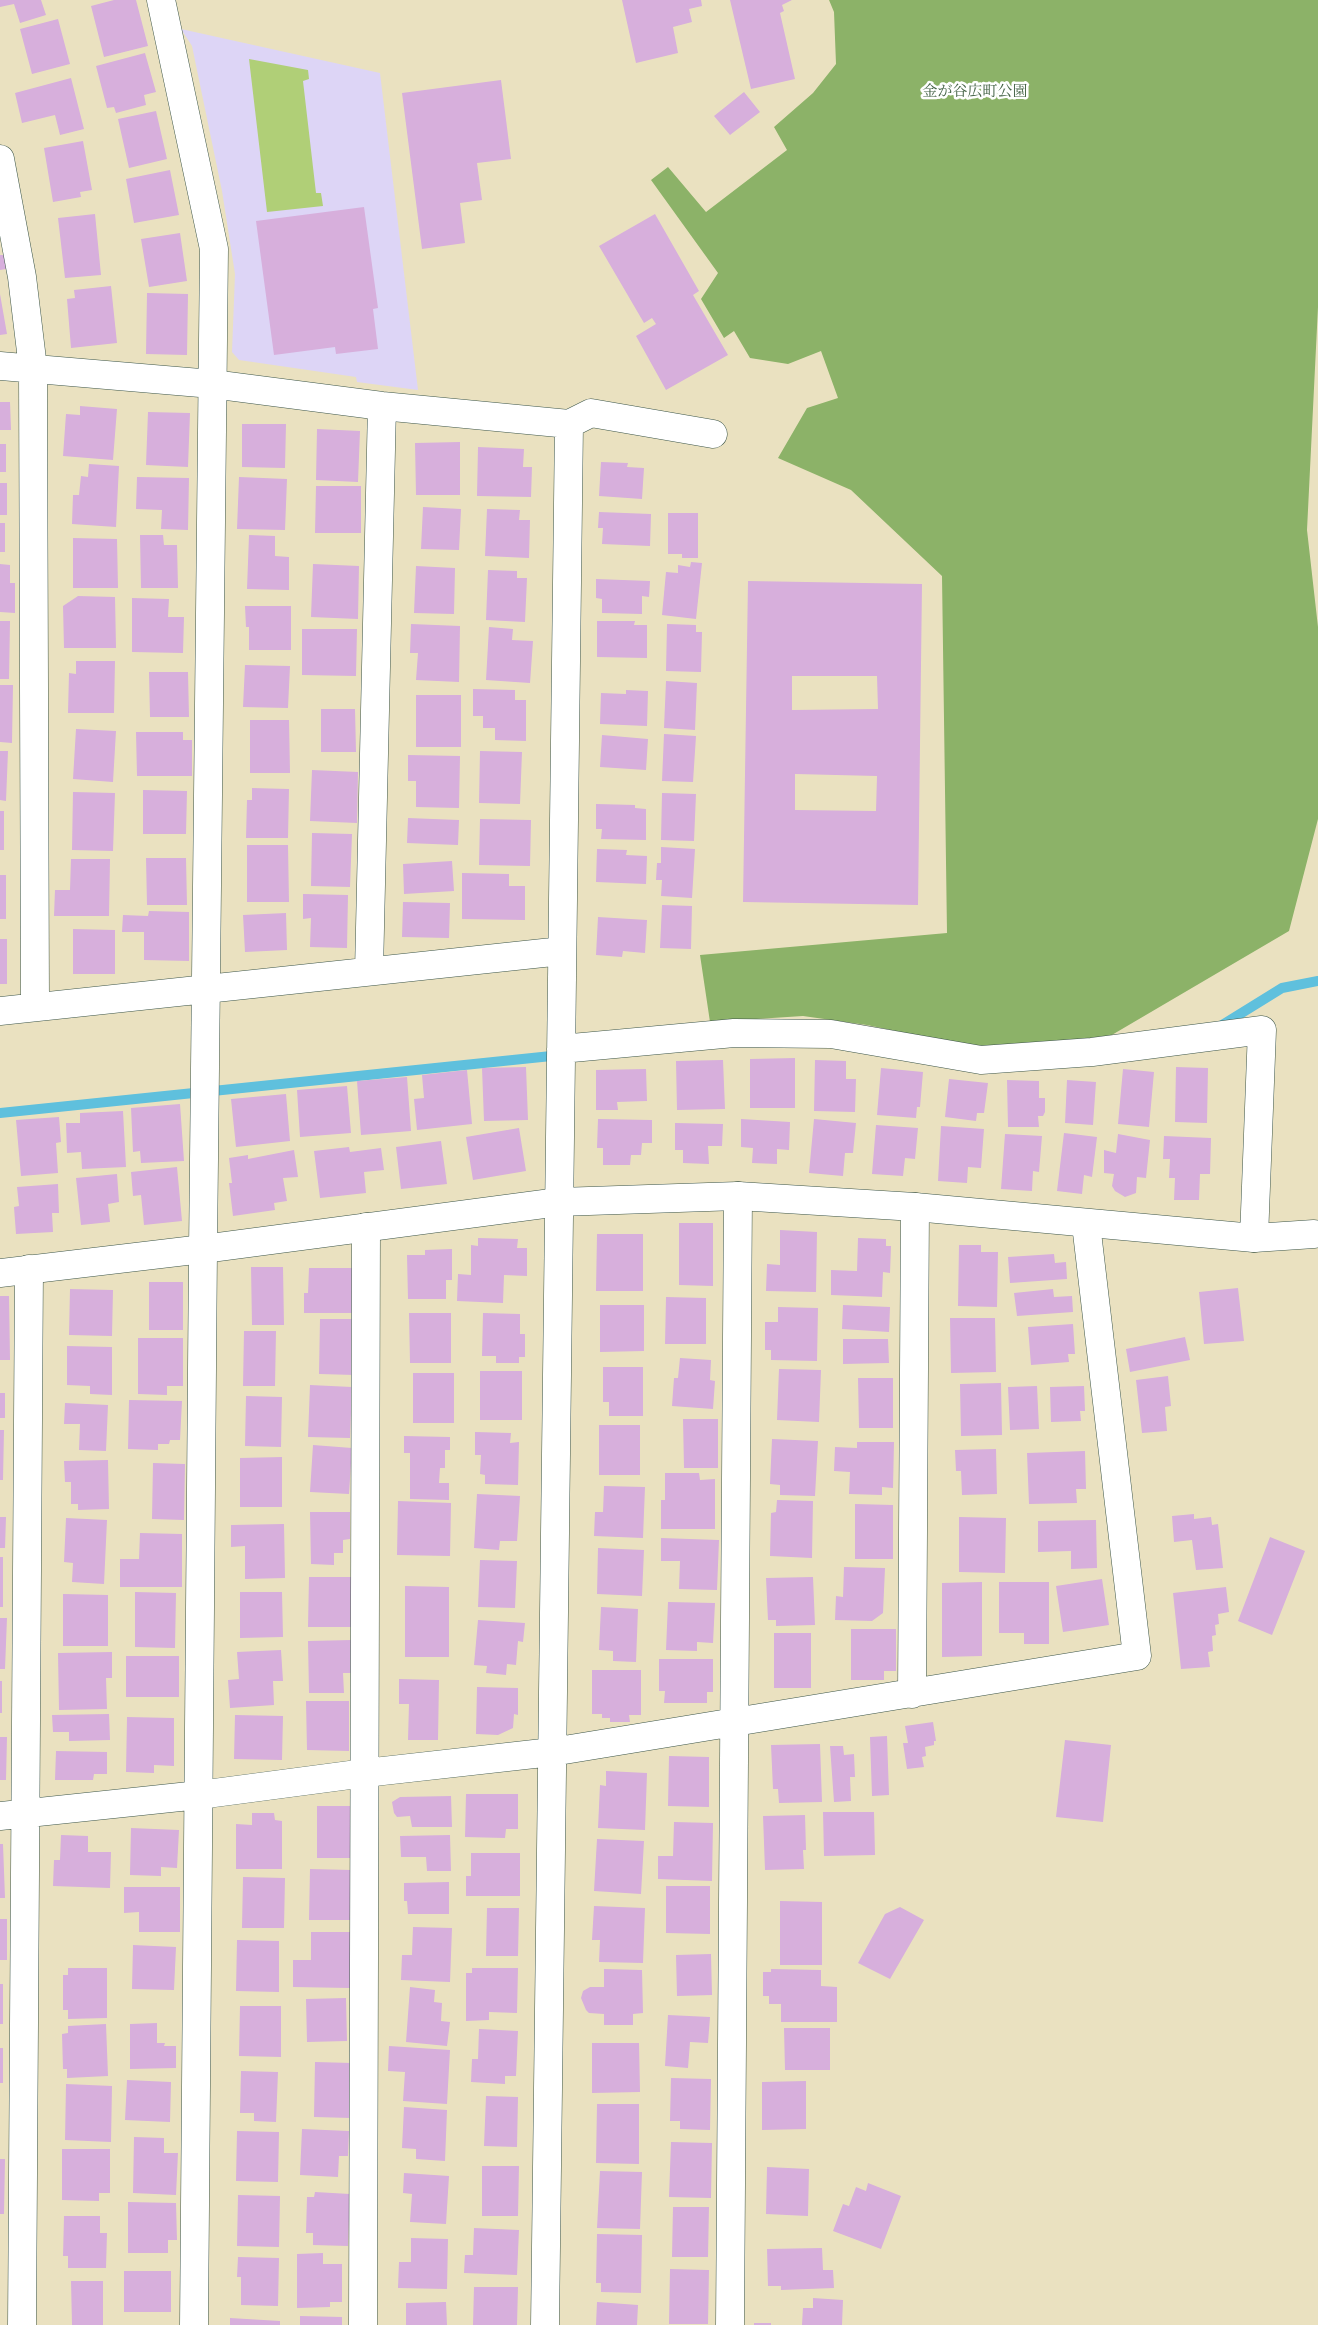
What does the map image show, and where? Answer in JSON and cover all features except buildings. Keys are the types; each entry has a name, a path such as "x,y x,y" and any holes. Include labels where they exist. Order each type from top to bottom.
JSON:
{"street":[{"path":"161,0 214,249 194,2325"},
{"path":"0,159 22,277 33,368 35,1007"},
{"path":"0,366 212,384 382,406 569,424 591,414 713,434"},
{"path":"369,971 382,406"},
{"path":"545,2325 569,424"},
{"path":"0,1011 562,951"},
{"path":"561,1049 734,1033 832,1034 981,1060 1092,1052 1262,1030 1254,1238"},
{"path":"730,2325 738,1196"},
{"path":"0,1273 203,1249 559,1202 738,1196 915,1207 1254,1238 1314,1234"},
{"path":"912,1694 915,1207"},
{"path":"13,1815 199,1795 365,1773 552,1752 1137,1656 1086,1224"},
{"path":"363,2325 366,1227"},
{"path":"22,2325 13,1815 29,1269"}],"shaded area":[{"path":"181,29 380,73 418,390 357,382 356,377 239,360 232,352 235,274 222,191 192,46"}],"green space":[{"name":"金が谷広町公園","path":"829,0 1318,0 1318,307 1307,530 1318,627 1318,819 1289,931 1105,1039 977,1048 867,1025 803,1016 710,1022 700,955 947,933 942,576 851,490 778,458 807,408 838,398 821,351 788,364 750,358 734,331 724,338 701,299 718,273 651,180 668,167 706,212 787,150 774,127 813,93 836,64 834,12"},
{"path":"249,59 308,70 309,79 303,81 316,193 321,193 323,206 267,212"}],"waterway":[{"path":"1219,1027 1282,988 1318,981"},
{"path":"0,1113 561,1055"}]}
